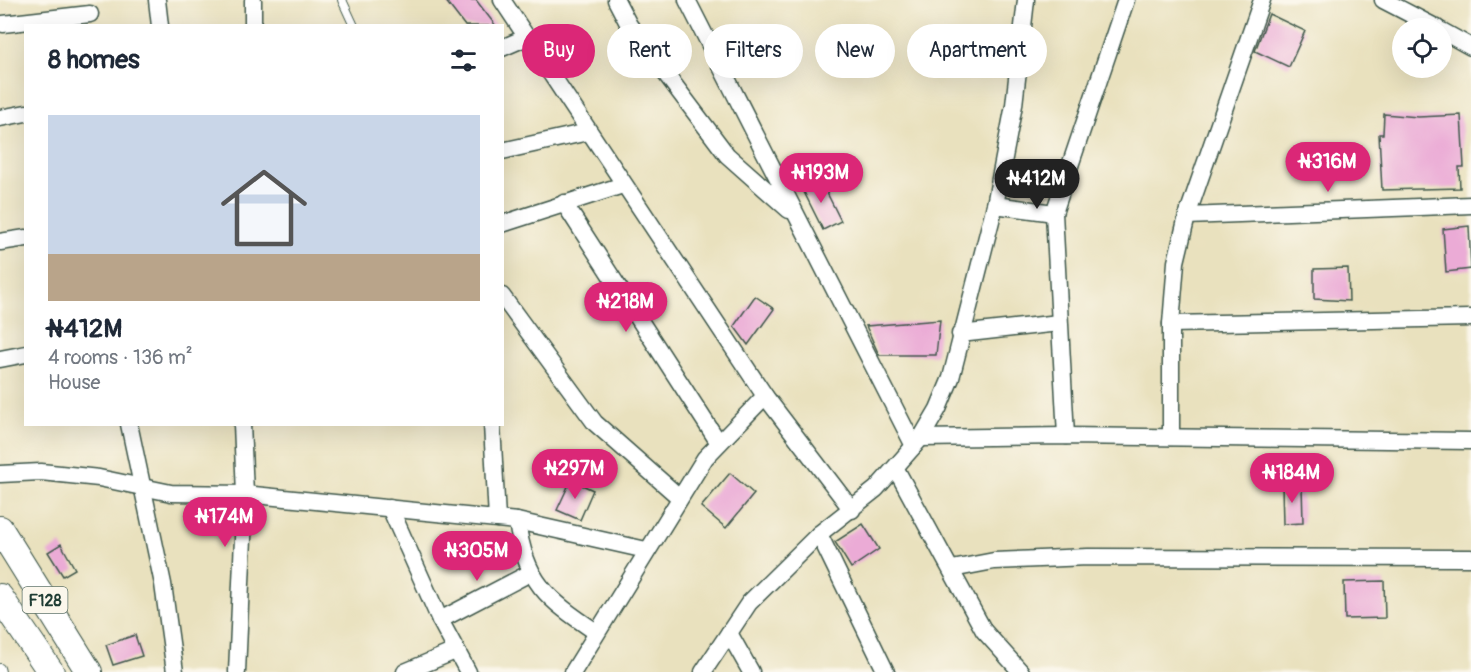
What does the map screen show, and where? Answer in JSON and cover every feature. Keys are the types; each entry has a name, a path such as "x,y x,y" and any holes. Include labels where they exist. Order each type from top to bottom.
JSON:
{"main road":[{"name":"F128","path":"0,529 89,672"},
{"name":"F128","path":"0,597 51,672"}],"street":[{"path":"157,0 160,24"},
{"path":"253,0 253,24"},
{"path":"502,0 522,33"},
{"path":"616,0 629,25 727,155 796,217"},
{"path":"687,0 796,217 918,442"},
{"path":"1066,436 1054,213 1126,0"},
{"path":"1171,437 1171,324 1176,262 1187,216 1262,0"},
{"path":"1383,0 1418,18"},
{"path":"703,672 749,603 819,534 852,510 896,469 918,442 945,394 995,205 1014,105 1024,3"},
{"path":"3,24 90,13"},
{"path":"1452,37 1471,47"},
{"path":"504,47 522,39"},
{"path":"552,78 765,396 852,510"},
{"path":"0,118 24,113"},
{"path":"504,151 588,132"},
{"path":"504,223 623,185"},
{"path":"564,203 718,443"},
{"path":"995,205 1054,213"},
{"path":"1187,216 1471,205"},
{"path":"0,242 24,238"},
{"path":"504,299 595,423 679,497"},
{"path":"1171,324 1471,318"},
{"path":"960,334 1059,323"},
{"path":"0,360 24,354"},
{"path":"573,672 679,497 718,443 765,396"},
{"path":"129,426 163,584 175,672"},
{"path":"237,672 245,494 242,426"},
{"path":"492,426 497,519"},
{"path":"918,442 1066,436 1471,441"},
{"path":"896,469 984,631 1021,672"},
{"path":"0,474 41,472 99,478 171,493 245,494 517,521 646,550"},
{"path":"390,508 440,620 468,672"},
{"path":"517,521 520,542 530,573 558,607 596,632"},
{"path":"819,534 886,672"},
{"path":"952,569 994,561 1077,557 1471,558"},
{"path":"440,620 530,573"},
{"path":"729,633 751,672"},
{"path":"405,672 455,651"}],"lane":[{"path":"342,0 353,24"}],"building":[{"path":"445,0 476,0 494,24 463,24"},
{"path":"1269,14 1305,31 1289,67 1255,51"},
{"path":"1384,114 1418,117 1461,115 1464,167 1459,167 1460,188 1382,190 1379,134 1383,134"},
{"path":"819,177 841,221 823,230 801,186"},
{"path":"1469,226 1471,269 1446,272 1443,229"},
{"path":"1348,268 1349,301 1314,299 1314,269"},
{"path":"755,296 774,309 748,345 734,326"},
{"path":"940,320 936,355 879,355 866,326"},
{"path":"730,473 754,494 726,528 701,507"},
{"path":"571,480 593,490 580,520 557,510"},
{"path":"1282,485 1302,485 1303,523 1283,524"},
{"path":"863,524 879,549 851,568 835,542"},
{"path":"61,544 75,569 63,576 48,552"},
{"path":"1384,581 1385,618 1345,619 1344,582"},
{"path":"135,635 142,656 113,665 106,645"}]}
